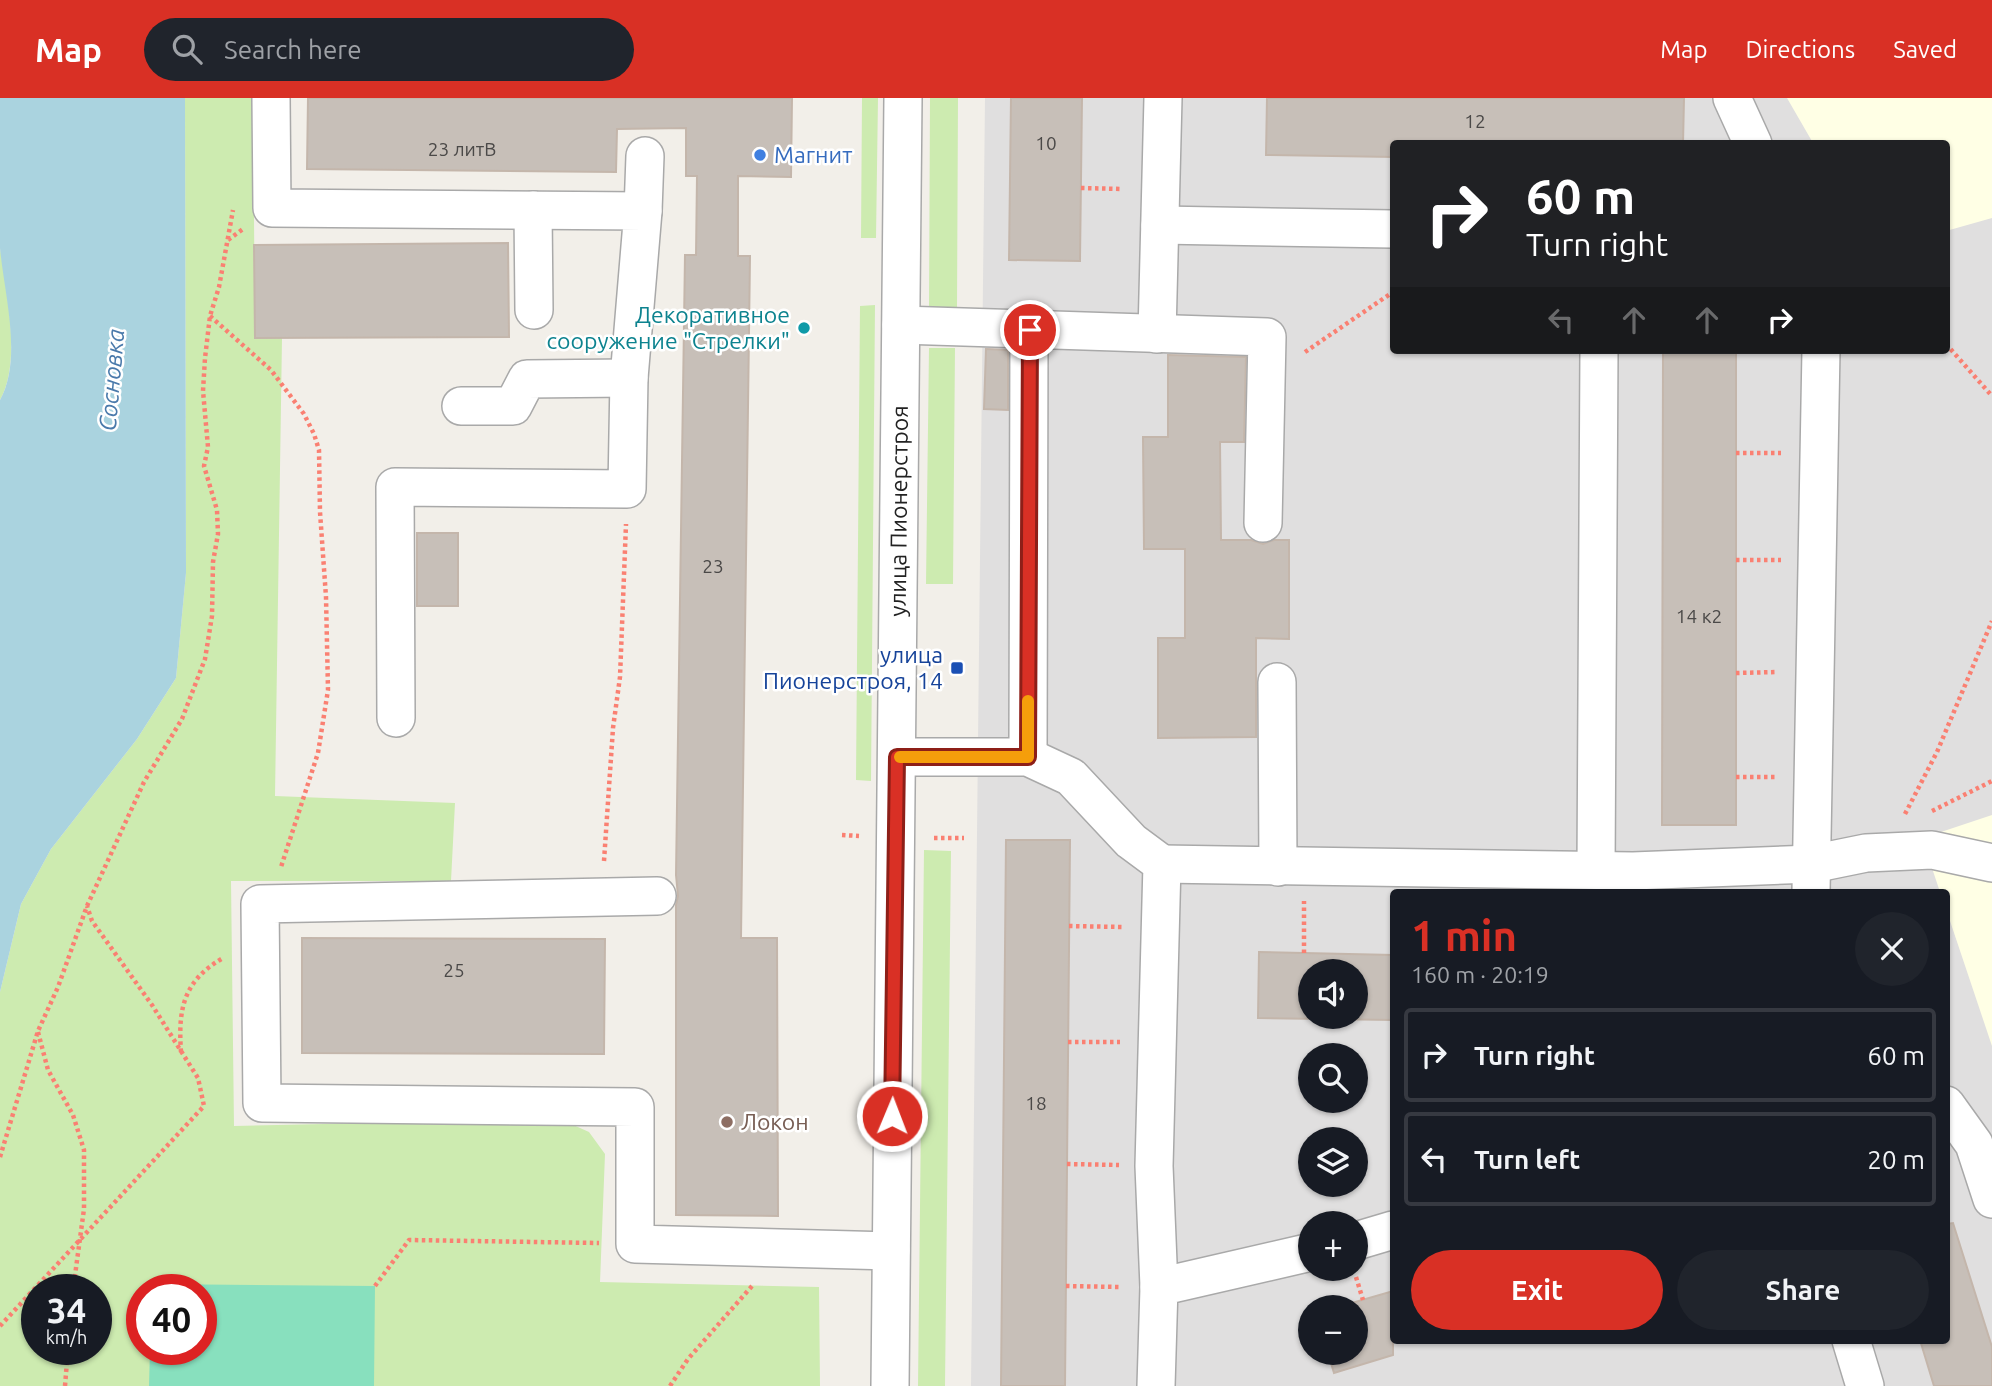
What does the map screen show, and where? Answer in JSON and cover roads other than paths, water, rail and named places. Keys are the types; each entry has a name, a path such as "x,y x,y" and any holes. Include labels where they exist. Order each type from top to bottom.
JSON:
{"street":[{"path":"271,98 272,208 643,211"},
{"name":"улица Пионерстроя","path":"890,1386 903,98"},
{"path":"1157,334 1163,98"},
{"path":"1732,98 1751,140"},
{"path":"396,718 395,487 627,489 629,378 645,156"},
{"path":"533,210 534,310"},
{"path":"1160,225 1390,229"},
{"path":"901,326 1267,337 1263,523"},
{"path":"1028,757 1030,330"},
{"path":"1596,870 1599,354"},
{"path":"1812,878 1821,354"},
{"path":"461,406 513,406 527,379 629,378"},
{"path":"1277,682 1291,867"},
{"path":"897,757 1028,757 1071,777 1131,841 1162,864 1596,870 1812,878 1866,853 1932,850 1992,863"},
{"path":"1156,1386 1159,1287 1154,1166 1162,864"},
{"path":"657,896 260,904 262,1103 635,1107 635,1244 891,1251"},
{"path":"1950,1111 1974,1144 1992,1199"},
{"path":"1368,1237 1390,1231"},
{"path":"1159,1287 1298,1255"},
{"path":"1852,1344 1864,1385"}],"water":[{"name":"Сосновка","path":"0,98 185,98 186,573 176,678 137,739 51,849 21,904 0,992 0,400 7,384 11,346 0,248"}],"place":[{"name":"Магнит","path":"760,155"},
{"name":"Декоративное сооружение \"Стрелки\"","path":"804,328"},
{"name":"улица Пионерстроя, 14","path":"957,668"},
{"name":"Локон","path":"727,1122"}]}
